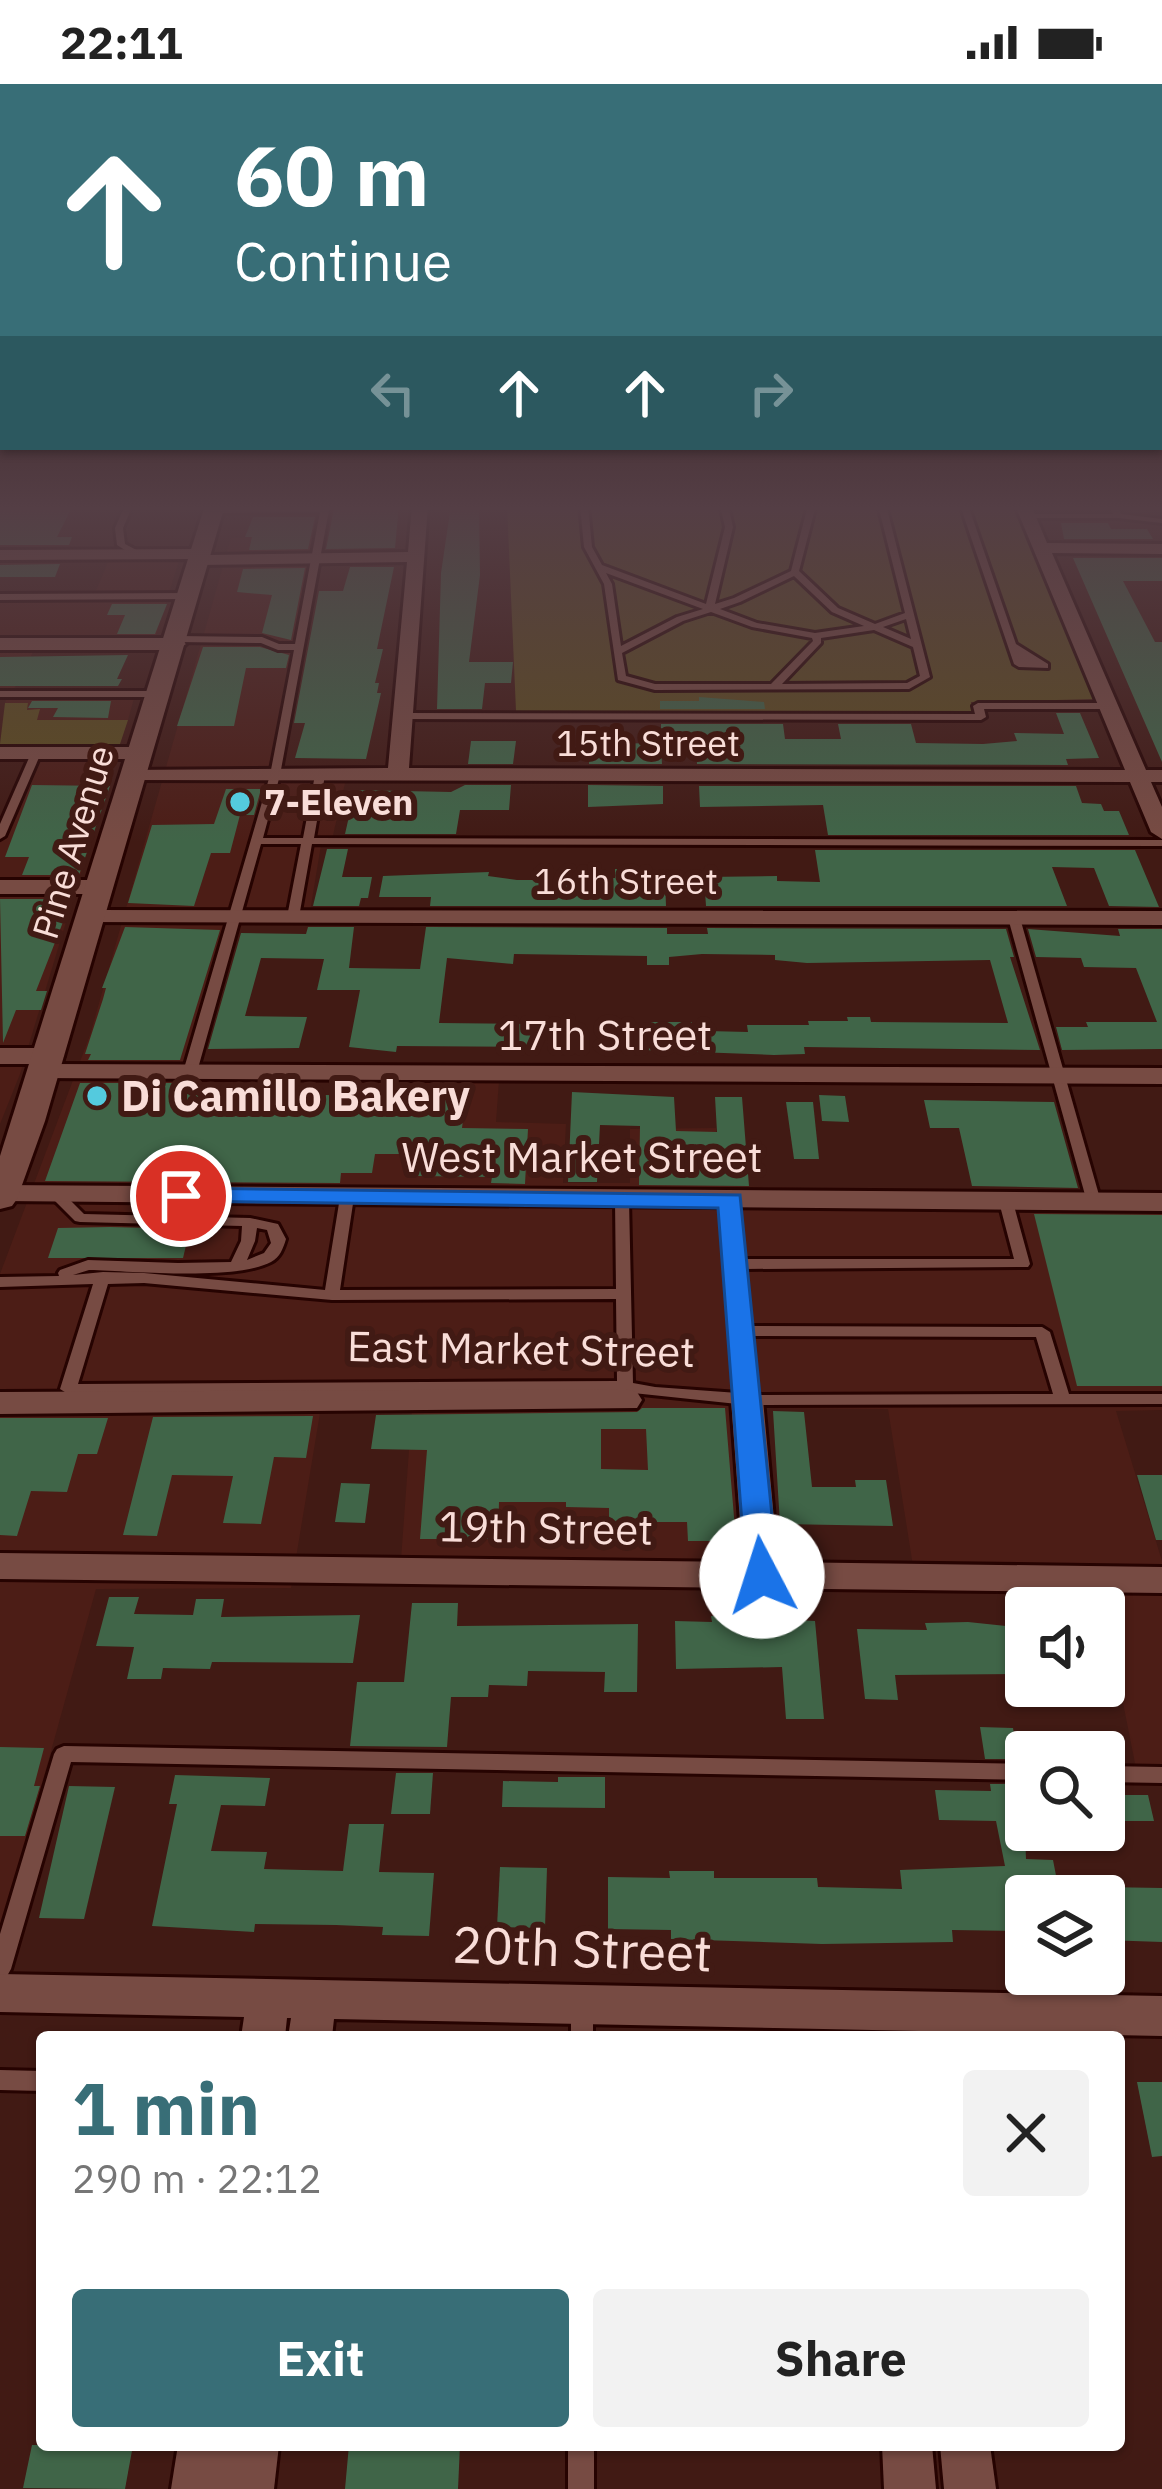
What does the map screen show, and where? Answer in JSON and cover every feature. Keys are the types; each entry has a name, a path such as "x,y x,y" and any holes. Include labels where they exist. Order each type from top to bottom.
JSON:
{"main road":[{"name":"Pine Avenue","path":"2,1190 49,1064 98,887 185,617"}],"street":[{"path":"398,776 411,617"},
{"path":"1071,617 1109,706 1150,776 1162,832"},
{"path":"0,644 177,642"},
{"name":"15th Street","path":"0,753 274,775 1150,776"},
{"path":"0,887 98,887"},
{"name":"16th Street","path":"90,916 1162,918"},
{"name":"17th Street","path":"0,1056 49,1064 190,1072 1162,1076"},
{"name":"West Market Street","path":"2,1190 56,1195 622,1201 1162,1202"},
{"name":"East Market Street","path":"0,1403 625,1393"},
{"path":"747,1400 762,1576"},
{"name":"19th Street","path":"0,1566 1162,1580"},
{"name":"20th Street","path":"0,1993 266,2016 896,2028 1162,2015"},
{"path":"197,2489 202,2451"},
{"path":"248,2489 253,2451"},
{"path":"907,2451 910,2489"},
{"path":"966,2451 970,2489"}],"lane":[{"path":"190,1072 274,775 305,617"},
{"path":"612,617 621,678 641,686 921,683 925,677 911,617"},
{"path":"617,652 686,617"},
{"path":"729,617 814,636 875,627 901,617"},
{"path":"852,617 917,645"},
{"path":"1003,617 1013,646"},
{"path":"774,686 809,653 818,641 814,636"},
{"path":"177,642 262,640 278,647 299,647"},
{"path":"0,694 160,694"},
{"path":"402,716 981,717 978,706 1109,706"},
{"path":"0,836 4,815 36,753"},
{"path":"293,917 320,775"},
{"path":"256,841 1162,843"},
{"path":"1014,918 1094,1202"},
{"path":"45,1280 88,1265 237,1265 264,1260 277,1249 279,1239 273,1227 250,1222 80,1218 56,1195"},
{"path":"332,1295 347,1197"},
{"path":"622,1201 625,1393"},
{"path":"731,1201 747,1400"},
{"path":"737,1264 1023,1264 1006,1202"},
{"path":"237,1265 250,1222"},
{"path":"0,1282 104,1277 332,1295 623,1294"},
{"name":"East Market Street","path":"104,1277 68,1389 625,1393 726,1395 747,1400 1162,1399"},
{"path":"742,1331 1042,1332 1063,1399"},
{"path":"0,1969 64,1754 1005,1772"},
{"path":"1125,1774 1162,1775"},
{"path":"0,2080 36,2081"},
{"path":"580,2489 581,2451"}],"shaded area":[{"path":"0,617 161,617 152,647 35,648 13,691 136,691 128,720 36,720 26,710 28,703 5,703 7,697 0,696"},
{"path":"209,617 301,617 270,778 346,779 331,844 321,845 308,924 242,924 173,1135 326,1134 340,1065 500,1067 496,1122 566,1124 563,1183 630,1183 630,1129 716,1128 721,1186 1162,1197 1162,1410 1116,1411 1162,1561 1162,1769 1136,1768 1124,1707 1125,1587 917,1591 888,1409 767,1408 776,1586 399,1587 412,1409 321,1407 291,1588 96,1589 0,1935 0,1274 90,1035"},
{"path":"512,617 1062,617 1097,699 971,702 974,716 516,711"},
{"path":"5,703 28,703 27,710 40,709 37,720 128,720 120,744 0,744"},
{"path":"33,744 120,744 20,1074 0,1124 0,824"}],"building":[{"path":"124,617 162,617 155,634 117,634"},
{"path":"266,617 295,617 291,640 262,633"},
{"path":"314,617 384,617 375,683 381,693 366,759 295,758 305,723 294,723"},
{"path":"440,617 475,617 469,662 513,662 511,683 485,683 482,709 437,709"},
{"path":"1099,617 1142,617 1155,642 1162,642 1162,762"},
{"path":"203,647 260,647 289,655 286,668 246,668 234,726 177,726"},
{"path":"128,655 118,686 0,686 0,657"},
{"path":"699,697 764,702 765,709 660,709 660,701 699,701"},
{"path":"32,701 111,701 108,718 53,717 58,708 28,708"},
{"path":"1056,713 1080,713 1099,758 1066,759 1068,765 697,764 696,746 661,748 662,764 589,764 590,744 661,743 661,724 783,724 785,739 841,739 838,724 911,724 916,743 983,744 1017,741 1014,733 1064,734"},
{"path":"471,741 516,741 513,764 468,764"},
{"path":"32,785 110,786 79,875 22,875 29,857 5,857"},
{"path":"465,785 511,785 509,810 460,810 456,834 345,834 355,790 451,792"},
{"path":"588,785 663,786 663,804 588,807"},
{"path":"699,786 1076,786 1082,803 1119,811 1129,835 828,835 823,805 700,807"},
{"path":"226,789 261,789 254,815 240,815 230,853 211,853 194,906 128,903 152,825 214,824"},
{"path":"327,849 348,849 342,877 372,877 368,898 361,898 359,906 313,906"},
{"path":"815,850 1135,850 1159,907 1109,906 1094,868 1052,867 1067,906 706,906 704,877 777,876 777,881 820,882"},
{"path":"615,869 638,869 638,877 665,878 666,906 430,906 431,897 379,897 383,876 489,872 488,876 517,880 587,880 615,878"},
{"path":"0,899 72,899 36,991 47,991 41,1010 16,1010 3,1043"},
{"path":"125,927 220,930 180,1060 88,1060 91,1054 85,1054 106,988 102,988"},
{"path":"308,927 354,927 349,968 420,969 426,927 667,928 667,934 708,934 707,928 1006,929 1014,957 1010,957 1040,1050 804,1047 805,1054 774,1055 615,1049 615,1028 649,1028 649,1022 692,1022 692,1027 707,1027 707,1031 748,1032 747,1025 809,1025 808,1021 848,1021 847,1017 870,1017 871,1022 1008,1023 990,960 807,963 775,960 775,955 702,954 669,957 669,965 647,965 647,956 514,954 513,964 447,958 439,1023 537,1024 536,1047 397,1046 396,1052 349,1047 360,990 317,990 324,959 261,958 245,1016 307,1017 299,1048 208,1049 241,933 306,934"},
{"path":"1028,929 1120,936 1118,929 1162,929 1162,1049 1062,1050 1056,1027 1157,1022 1136,968 1084,967 1081,958 1036,957"},
{"path":"80,1083 173,1083 170,1094 466,1096 462,1128 528,1129 525,1184 491,1183 492,1177 418,1176 422,1154 375,1154 372,1173 341,1173 340,1183 45,1181"},
{"path":"572,1092 674,1097 676,1131 717,1132 715,1097 742,1097 749,1186 639,1185 640,1126 600,1125 597,1182 568,1182"},
{"path":"819,1095 845,1096 849,1122 822,1121"},
{"path":"924,1100 1054,1102 1078,1188 972,1186 959,1128 930,1128"},
{"path":"786,1102 813,1102 819,1159 794,1159"},
{"path":"1034,1214 1162,1215 1162,1386 1077,1386"},
{"path":"58,1228 190,1229 183,1258 48,1258"},
{"path":"642,1408 725,1408 736,1541 688,1541 687,1522 644,1522 644,1539 609,1539 609,1508 566,1507 566,1502 499,1502 498,1539 420,1539 427,1450 371,1449 376,1415 637,1412","holes":["601,1429 646,1429 648,1470 601,1469"]},
{"path":"773,1411 804,1412 812,1487 856,1487 855,1480 886,1480 893,1526 780,1524"},
{"path":"313,1416 306,1458 274,1457 261,1524 223,1523 233,1476 172,1475 157,1536 123,1535 153,1417"},
{"path":"0,1418 108,1418 97,1454 78,1454 67,1492 31,1491 17,1536 0,1535"},
{"path":"1137,1475 1162,1475 1162,1540 1156,1540"},
{"path":"341,1483 370,1484 365,1523 335,1522"},
{"path":"109,1597 139,1597 134,1614 193,1615 196,1599 224,1599 221,1617 360,1615 353,1663 212,1662 210,1669 163,1668 161,1679 127,1679 134,1647 96,1646"},
{"path":"412,1603 458,1603 457,1626 638,1624 637,1692 604,1692 605,1672 528,1671 527,1686 489,1685 488,1697 451,1697 447,1747 350,1746 357,1682 404,1682"},
{"path":"711,1616 815,1621 824,1719 786,1719 782,1667 676,1669 675,1621 712,1622"},
{"path":"925,1623 1005,1626 1005,1674 895,1675 898,1700 865,1699 857,1629 927,1630"},
{"path":"980,1727 1013,1728 1005,1731 1005,1759 985,1759"},
{"path":"0,1747 44,1748 34,1786 40,1786 25,1836 0,1836"},
{"path":"396,1773 433,1773 430,1814 391,1814"},
{"path":"175,1775 270,1778 265,1806 221,1805 211,1851 267,1852 264,1869 343,1871 349,1824 384,1824 379,1872 434,1873 429,1936 382,1935 383,1927 336,1925 255,1924 254,1932 152,1926 177,1804 169,1804"},
{"path":"558,1777 605,1777 605,1808 502,1807 503,1781 558,1782"},
{"path":"990,1784 1005,1784 1005,1851 1026,1851 1026,1859 1053,1860 1056,1875 1005,1875 1005,1931 952,1930 953,1942 822,1944 671,1939 671,1930 608,1929 608,1877 670,1878 669,1871 714,1871 714,1878 817,1878 818,1887 902,1889 900,1870 1005,1866 996,1821 939,1820 935,1790 991,1791"},
{"path":"69,1786 115,1787 84,1919 39,1918"},
{"path":"1125,1795 1148,1795 1154,1821 1125,1821"},
{"path":"500,1867 547,1868 545,1928 497,1927"},
{"path":"1125,1887 1162,1888 1162,1942 1125,1941"},
{"path":"1137,2082 1162,2082 1162,2156 1152,2157"},
{"path":"32,2445 36,2451 132,2451 125,2489 23,2488"},
{"path":"348,2451 460,2451 458,2489 345,2489"}],"place":[{"name":"7-Eleven","path":"240,802"},
{"name":"Di Camillo Bakery","path":"97,1096"}],"route":[{"path":"181,1196 731,1201 762,1576"}]}
